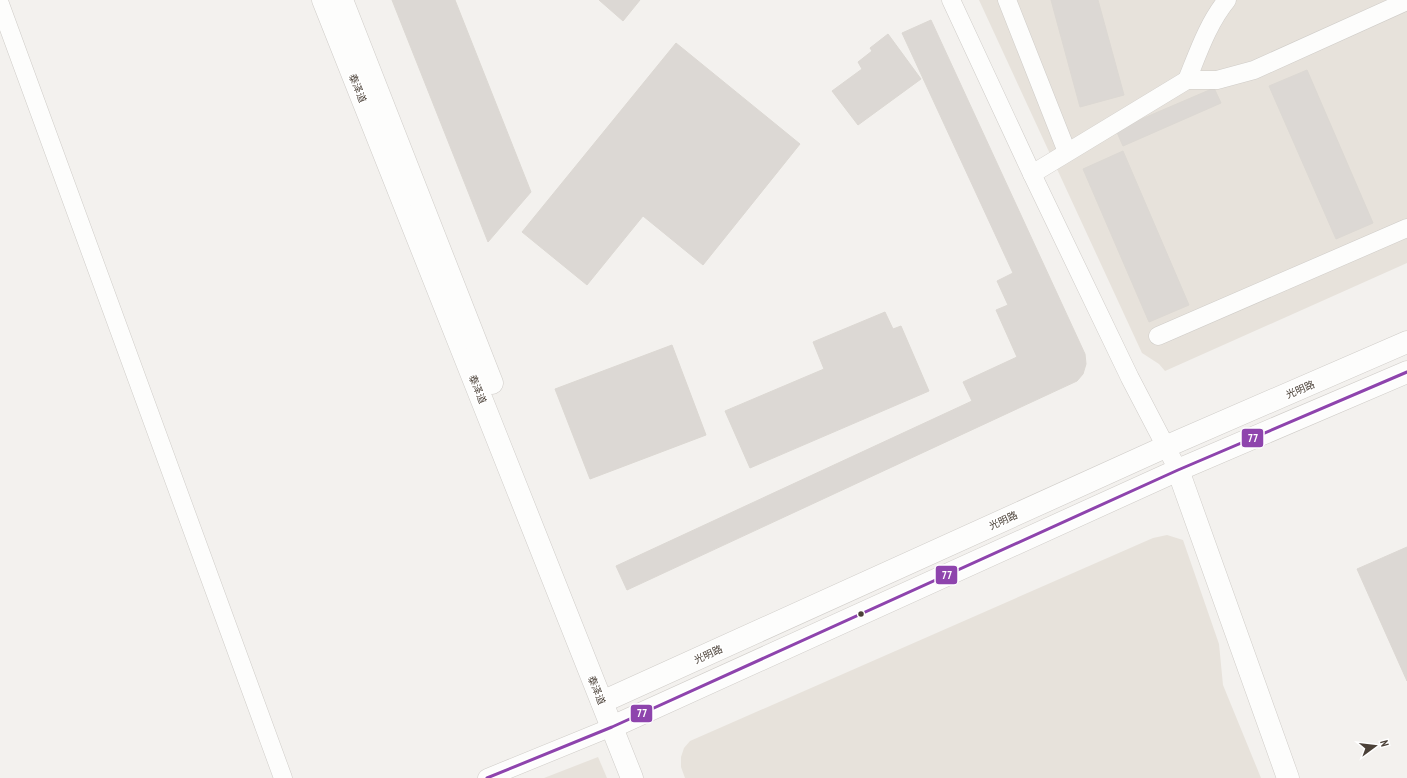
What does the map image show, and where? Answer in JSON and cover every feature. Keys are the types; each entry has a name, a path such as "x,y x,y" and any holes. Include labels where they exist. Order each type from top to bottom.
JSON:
{"street":[{"name":"泰泽道","path":"323,0 618,724 646,778"},
{"name":"泰泽道","path":"342,0 608,699"},
{"path":"951,0 1032,174 1130,378 1178,470 1288,778"},
{"path":"1007,0 1067,152"},
{"path":"1187,80 1199,50 1219,10 1227,0"},
{"path":"1032,174 1187,80 1217,80 1254,70 1407,1"},
{"path":"0,4 283,778"},
{"path":"1158,336 1407,228"},
{"name":"光明路","path":"608,699 1165,447 1407,342"},
{"path":"487,778 618,724 1178,470 1407,372"},
{"name":"泰泽道","path":"618,724 632,778"}],"shaded area":[{"path":"979,0 1407,0 1407,263 1165,371 1159,364 1142,353"},
{"path":"1167,535 1183,540 1219,644 1223,685 1261,778 685,778 681,767 681,757 684,748 690,741 1153,538"},
{"path":"598,757 607,778 544,778"}],"building":[{"path":"392,0 455,0 531,192 488,242"},
{"path":"599,0 640,0 623,21"},
{"path":"1051,0 1098,0 1124,95 1080,107"},
{"path":"931,20 1085,354 1086,364 1083,374 1077,381 627,590 616,566 972,401 963,382 1017,357 996,310 1008,305 997,281 1013,273 902,33"},
{"path":"888,34 921,79 858,125 832,91 862,69 858,62 872,51 870,48"},
{"path":"676,43 800,144 703,265 643,216 587,285 522,232"},
{"path":"1307,70 1373,223 1336,239 1269,86"},
{"path":"1214,88 1221,103 1123,146 1116,130"},
{"path":"1123,151 1189,305 1149,322 1083,169"},
{"path":"885,312 893,329 901,326 929,391 750,468 725,411 824,369 813,342"},
{"path":"672,345 706,435 590,479 555,389"},
{"path":"1407,547 1407,681 1357,569"}],"transit line":[{"name":"77","path":"487,778 612,727 1178,470 1407,372"}]}
